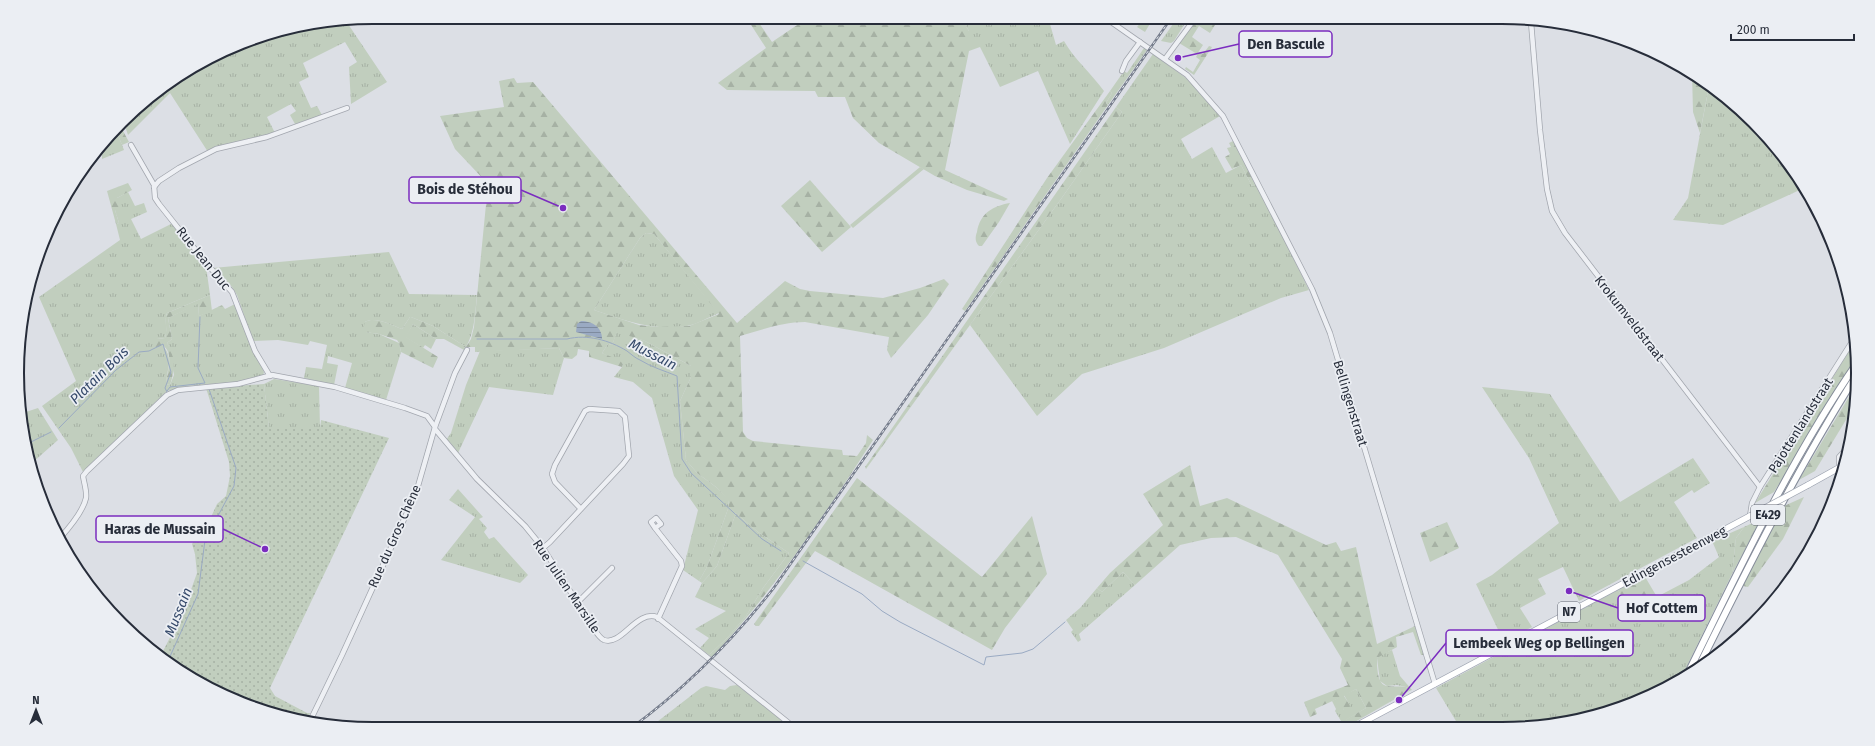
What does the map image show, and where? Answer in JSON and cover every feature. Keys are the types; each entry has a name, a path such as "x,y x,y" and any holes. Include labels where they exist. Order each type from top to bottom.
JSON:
{"highway":[{"name":"E429","path":"1692,666 1795,463 1851,372"},
{"name":"E429","path":"1703,658 1769,526 1802,465 1850,385"}],"main road":[{"name":"Edingensesteenweg","path":"1368,722 1435,684 1837,469"}],"street":[{"name":"Bellingenstraat","path":"1114,24 1194,81 1223,116 1312,289 1330,332 1435,684"},
{"path":"1165,59 1191,24"},
{"name":"Krokumveldstraat","path":"1531,26 1540,130 1547,189 1552,211 1561,226 1760,487"},
{"path":"1122,71 1126,62 1140,42"},
{"path":"154,188 157,183 169,174 216,149 267,137 347,108"},
{"name":"Rue Jean Duc","path":"131,144 154,188 155,198 159,204 206,263 232,292 259,360 270,376"},
{"name":"Pajottenlandstraat","path":"1750,516 1752,503 1760,487 1850,346"},
{"name":"Rue du Gros Chêne","path":"312,716 416,493 435,428 455,373 467,350"},
{"path":"63,534 76,517 85,500 86,491 83,476 166,395 178,390 238,384 270,376 281,376 335,387 405,408 427,416 435,428"},
{"path":"543,548 580,509 630,456 624,417 619,411 589,409 585,411 555,465 552,474 556,482 580,509"},
{"name":"Rue Julien Marsille","path":"435,428 477,479 525,526 543,548 592,626 604,640 616,638 645,617 652,616 658,619"},
{"path":"655,528 681,561 682,566 658,619 787,722"},
{"path":"577,603 612,568"}],"green space":[{"path":"751,24 760,24 772,42 799,24 964,24 969,31 969,51 945,170 1008,199 1004,201 967,190 935,176 879,143 853,118 845,97 818,97 815,91 727,90 718,83 766,48"},
{"path":"964,24 1050,24 1056,45 1064,41 1104,91 1070,144 1038,71 1000,87 980,47 969,51 969,31"},
{"path":"1139,24 1150,24 1145,32 1137,27"},
{"path":"1173,24 1185,24 1174,41 1171,43 1161,41"},
{"path":"1192,24 1216,24 1210,33 1199,26 1192,37 1203,45 1197,54 1179,43"},
{"path":"349,25 387,82 351,104 349,67 357,62 345,42 303,63 309,77 299,82 311,108 317,106 322,115 295,124 290,115 296,111 291,104 267,117 275,133 208,152 170,93 128,135 126,126 161,96 198,71 239,51 283,36 305,31"},
{"path":"1209,46 1212,47 1194,75 1185,69 1186,67 1193,72 1200,60 1196,57 1199,52 1203,54"},
{"path":"1144,48 1147,50 1108,105 1106,103 1112,93 1110,91 1124,71 1127,73"},
{"path":"1153,54 1190,81 1220,116 1181,139 1192,159 1212,147 1226,173 1241,165 1252,186 1257,184 1309,290 1281,298 1164,348 1082,374 1037,416 970,325 1122,112 1116,107"},
{"path":"514,78 517,83 533,82 737,323 785,281 800,289 810,291 883,298 920,288 944,279 949,284 928,315 891,358 887,350 889,337 805,322 780,325 740,336 743,432 747,438 753,441 842,450 843,455 857,456 866,443 867,435 873,440 836,497 777,579 712,657 709,655 728,637 746,616 763,588 789,553 758,532 736,513 717,566 702,583 699,581 707,567 728,509 729,501 716,487 697,473 686,460 680,401 691,377 691,366 645,341 617,332 612,345 608,344 602,353 619,360 623,364 622,367 589,357 589,351 578,349 577,355 572,359 564,358 559,348 475,352 475,347 466,347 471,339 474,327 488,184 455,149 440,116 504,107 499,81","holes":["646,233 654,234 719,314 689,326 658,327 639,325 594,310 640,238"]},
{"path":"1692,81 1708,92 1700,133 1693,112"},
{"path":"1110,91 1112,93 1106,103 1108,105 965,311 962,309 1047,178"},
{"path":"1708,92 1749,126 1779,161 1799,190 1723,225 1673,220 1688,198"},
{"path":"1116,107 1122,112 866,469 865,467"},
{"path":"123,130 129,142 122,145 118,135"},
{"path":"118,135 124,150 102,159 102,154"},
{"path":"1235,140 1257,184 1252,186 1241,165 1232,169 1225,157 1230,154 1227,148 1231,147 1229,143"},
{"path":"920,167 924,169 853,228 850,225"},
{"path":"810,180 851,227 822,252 781,206"},
{"path":"128,183 132,190 117,198 121,208 115,210 119,223 116,224 107,191"},
{"path":"128,192 135,206 144,203 147,212 131,219 141,239 173,223 206,266 210,295 167,313 165,338 157,339 163,345 169,360 166,384 170,385 174,375 167,343 172,339 168,318 198,303 199,316 222,305 225,309 235,304 252,347 264,372 263,376 237,382 187,386 167,391 83,472 71,448 42,406 76,381 39,297 120,240 116,224 119,223 115,210 117,198"},
{"path":"1010,203 982,246 979,246 976,241 976,236 984,215 993,208"},
{"path":"646,233 654,234 719,313 687,326 663,327 640,324 594,310 640,238"},
{"path":"389,252 409,294 477,295 473,328 466,347 433,326 411,317 402,329 388,323 373,320 365,322 366,332 379,334 399,343 401,352 386,400 345,388 352,363 328,356 327,363 338,365 334,385 304,378 306,367 322,369 327,345 310,341 308,345 278,340 253,341 237,295 232,287 213,268"},
{"path":"210,295 212,311 199,316 198,304 168,318 172,339 167,343 172,353 174,369 170,385 166,384 169,363 168,352 162,345 156,348 154,347 153,343 157,339 165,338 167,313"},
{"path":"410,317 433,326 466,347 464,350 444,339 436,339 413,324 406,337 438,357 433,368 401,352 397,340 379,334 365,332 363,330 365,322 369,320 383,322 402,329"},
{"path":"413,324 436,339 431,349 425,345 423,348 405,337"},
{"path":"617,331 645,341 691,366 691,377 680,401 686,460 697,473 716,487 729,500 728,509 707,567 699,581 683,570 698,510 674,476 652,398 633,382 614,377 623,364 602,353 608,344 612,345"},
{"path":"559,348 564,358 553,395 489,387 458,453 446,440 451,433 466,385 480,351"},
{"path":"1850,350 1851,367 1774,492 1755,503"},
{"path":"274,379 319,386 320,428 269,428 264,384"},
{"path":"264,384 269,428 320,428 321,420 389,438 270,688 275,696 307,713 310,713 309,716 283,710 239,695 198,675 163,651 183,612 197,573 195,554 192,544 196,537 206,528 217,504 226,496 230,476 229,462 206,388"},
{"path":"1482,387 1550,394 1620,502 1693,458 1710,483 1694,493 1692,490 1674,502 1697,538 1579,601 1563,567 1538,579 1546,594 1520,608 1532,627 1504,642 1476,584 1492,575 1559,523 1529,458"},
{"path":"1850,395 1848,416 1815,471 1799,480"},
{"path":"38,408 58,440 35,460 31,441 26,412"},
{"path":"1190,465 1200,506 1227,498 1326,545 1336,542 1341,551 1356,547 1377,644 1415,626 1424,655 1421,655 1413,632 1396,637 1397,647 1377,658 1378,675 1381,682 1387,686 1406,687 1409,691 1355,722 1346,722 1345,720 1366,708 1356,689 1344,696 1350,705 1348,711 1345,711 1342,707 1339,698 1315,709 1317,714 1310,717 1304,702 1348,685 1340,668 1342,659 1278,555 1236,537 1211,538 1180,545 1135,585 1123,572 1102,592 1097,588 1110,573 1163,525 1143,494"},
{"path":"857,478 982,577 1032,516 1047,574 1005,628 992,650 815,551 759,626 754,624"},
{"path":"458,489 483,517 479,519 487,528 484,532 489,539 494,537 528,575 520,583 441,560 475,517 449,500"},
{"path":"1804,497 1783,539 1748,587 1743,586 1764,541 1784,506"},
{"path":"736,513 758,532 789,553 763,588 746,616 728,637 709,655 700,648 709,638 695,629 726,611 695,597 702,583 717,566"},
{"path":"1761,519 1732,574 1736,538 1744,527"},
{"path":"1447,522 1459,548 1430,562 1420,533"},
{"path":"1744,527 1736,538 1732,574 1685,669 1656,686 1636,695 1592,710 1548,719 1502,722 1457,722 1436,688 1618,590 1630,611 1689,580 1719,557 1712,541"},
{"path":"1123,572 1135,585 1079,634 1081,640 1078,642 1071,632 1073,630 1066,620 1080,608 1097,588 1102,592"},
{"path":"1644,575 1657,597 1630,611 1618,590"},
{"path":"1392,650 1400,676 1412,690 1409,691 1406,687 1397,685 1387,686 1380,681 1377,658"},
{"path":"737,685 785,722 657,722 701,688 706,686 725,690 730,686"},
{"path":"1356,689 1366,708 1346,720 1347,722 1342,722 1335,711 1336,709 1332,701 1340,697 1344,710 1349,704 1344,695"}],"water":[{"path":"581,321 589,322 596,326 602,335 602,339 576,332 577,324"}],"waterway":[{"name":"Mussain","path":"167,391 170,387 205,383 198,368 200,317"},
{"name":"Mussain","path":"477,339 567,339 582,337 598,339 620,347 653,367 677,376 682,459 691,473 762,539 781,551"},
{"name":"Platain Bois","path":"59,428 116,370 139,352 149,351 163,344 171,372 165,388 167,392"},
{"name":"Mussain","path":"170,657 198,594 205,540 234,486 236,468 209,389"},
{"name":"Platain Bois","path":"31,442 51,432"},
{"path":"803,561 862,594 882,611 900,622 984,665 986,657 1022,653 1033,649 1065,622"}],"railway":[{"path":"639,722 670,697 707,663 741,627 773,589 1167,24"}],"place":[{"name":"Den Bascule","path":"1178,58"},
{"name":"Bois de Stéhou","path":"563,208"},
{"name":"Haras de Mussain","path":"265,549"},
{"name":"Hof Cottem","path":"1569,591"},
{"name":"Lembeek Weg op Bellingen","path":"1399,700"}]}
